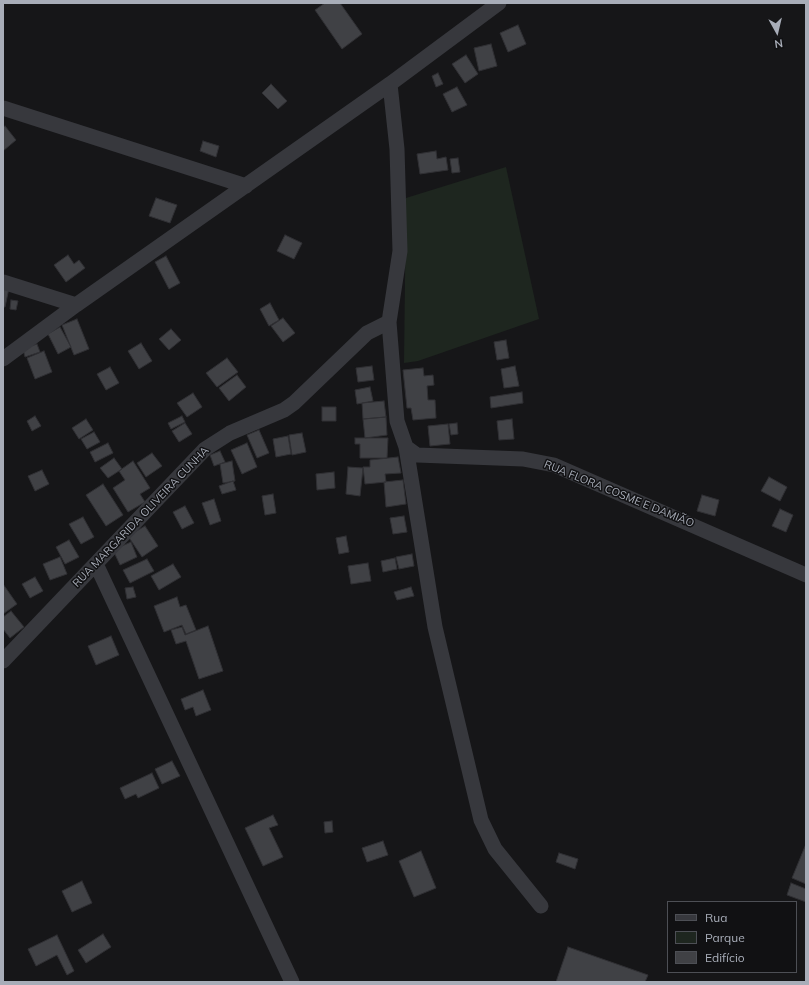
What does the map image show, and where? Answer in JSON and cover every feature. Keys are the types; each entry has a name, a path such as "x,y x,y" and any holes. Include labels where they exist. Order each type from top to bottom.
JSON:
{"street":[{"path":"3,358 390,84 499,3"},
{"path":"390,84 397,149 400,230 400,251 389,322 397,421 406,447 435,627 481,820 495,849 541,906"},
{"path":"3,108 246,186"},
{"path":"3,282 76,305"},
{"name":"RUA MARGARIDA OLIVEIRA CUNHA","path":"3,661 205,449 230,433 284,410 367,334 389,322"},
{"name":"RUA FLORA COSME E DAMIÃO","path":"406,447 417,455 523,459 554,465 806,575"},
{"path":"96,564 292,982"}],"green space":[{"path":"506,167 539,319 418,361 404,363 406,198"}],"building":[{"path":"325,3 340,3 362,34 342,49 315,10"},
{"path":"518,25 526,44 508,52 500,33"},
{"path":"491,44 497,66 479,71 474,48"},
{"path":"466,55 478,74 465,83 452,64"},
{"path":"438,73 443,84 436,87 432,76"},
{"path":"271,84 287,101 278,109 262,93"},
{"path":"457,87 467,105 452,112 443,94"},
{"path":"5,126 16,140 3,151 3,128"},
{"path":"203,141 219,146 216,157 200,151"},
{"path":"436,151 437,159 446,157 448,170 420,174 417,154"},
{"path":"458,158 460,172 452,173 450,159"},
{"path":"156,198 177,205 170,223 149,216"},
{"path":"285,235 302,243 294,259 277,251"},
{"path":"68,255 74,264 79,260 85,268 66,282 54,265"},
{"path":"166,256 180,283 169,289 155,262"},
{"path":"3,287 9,288 5,307 3,307"},
{"path":"11,300 18,301 16,310 10,309"},
{"path":"270,303 279,320 269,326 260,309"},
{"path":"283,318 295,333 283,342 271,326"},
{"path":"77,319 89,349 74,355 62,325"},
{"path":"60,327 71,347 58,354 48,334"},
{"path":"171,329 181,340 169,350 159,339"},
{"path":"506,340 509,358 497,360 494,342"},
{"path":"141,343 152,361 139,369 128,351"},
{"path":"37,344 40,352 25,357 23,349"},
{"path":"44,351 52,372 35,379 27,358"},
{"path":"227,358 238,372 217,387 206,373"},
{"path":"372,366 374,380 358,382 356,368"},
{"path":"515,366 519,386 504,388 501,369"},
{"path":"110,367 119,383 106,390 97,374"},
{"path":"423,368 424,376 433,375 434,385 427,386 428,400 435,400 436,418 413,420 411,408 407,408 403,370"},
{"path":"237,375 246,387 229,401 219,388"},
{"path":"370,387 373,401 357,404 355,390"},
{"path":"522,392 523,403 491,408 490,397"},
{"path":"193,393 202,407 187,417 177,403"},
{"path":"384,401 386,417 363,419 362,403"},
{"path":"322,407 336,407 336,421 322,421"},
{"path":"35,416 41,426 32,431 27,421"},
{"path":"182,416 185,422 171,429 168,423"},
{"path":"386,417 387,435 365,438 363,419"},
{"path":"86,419 93,430 79,439 72,428"},
{"path":"512,419 514,439 499,440 497,421"},
{"path":"185,423 192,434 179,442 172,431"},
{"path":"457,423 458,434 451,435 449,424"},
{"path":"448,424 450,444 430,446 428,426"},
{"path":"259,430 269,453 257,458 247,435"},
{"path":"94,432 100,442 87,449 81,439"},
{"path":"302,433 306,452 292,455 289,435"},
{"path":"288,436 291,454 276,457 273,439"},
{"path":"355,438 388,438 387,458 360,458 360,444 355,444"},
{"path":"108,443 113,453 95,462 90,452"},
{"path":"247,443 257,467 242,474 231,450"},
{"path":"220,451 225,462 214,466 210,455"},
{"path":"152,453 162,466 146,477 137,463"},
{"path":"398,457 401,473 385,474 386,482 365,484 363,467 370,467 370,460"},
{"path":"114,458 122,469 108,478 100,468"},
{"path":"133,461 150,488 140,494 145,502 128,512 113,488 125,480 119,471"},
{"path":"232,461 235,481 223,483 220,464"},
{"path":"348,467 363,468 360,496 346,494"},
{"path":"42,470 49,484 35,491 28,476"},
{"path":"334,472 335,488 317,490 316,474"},
{"path":"769,477 787,487 780,501 761,491"},
{"path":"403,480 406,504 386,507 384,482"},
{"path":"233,481 236,490 222,494 219,486"},
{"path":"103,484 123,515 106,526 86,495"},
{"path":"273,494 276,513 265,515 262,496"},
{"path":"702,495 719,500 715,516 697,511"},
{"path":"214,499 221,521 210,525 202,503"},
{"path":"185,506 194,523 182,529 173,512"},
{"path":"780,509 793,515 786,532 772,526"},
{"path":"404,516 407,532 393,534 390,518"},
{"path":"83,517 94,537 81,544 69,524"},
{"path":"145,526 158,546 142,557 128,536"},
{"path":"346,536 349,552 339,554 336,538"},
{"path":"69,540 79,557 65,564 56,547"},
{"path":"131,542 137,557 120,565 113,550"},
{"path":"412,554 414,566 399,569 396,557"},
{"path":"60,557 67,574 50,580 43,564"},
{"path":"395,558 397,569 383,572 381,561"},
{"path":"147,559 154,571 130,583 123,570"},
{"path":"368,563 371,581 351,584 348,566"},
{"path":"173,564 181,577 159,590 151,576"},
{"path":"35,577 43,591 30,598 22,584"},
{"path":"3,584 17,604 3,614"},
{"path":"133,587 136,597 127,599 125,588"},
{"path":"411,587 414,596 397,600 394,592"},
{"path":"177,597 180,607 186,605 196,630 186,634 182,625 164,632 154,606"},
{"path":"11,611 24,627 10,638 3,629 3,617"},
{"path":"208,626 223,671 199,679 186,641 176,644 171,630 182,627 185,635"},
{"path":"111,636 119,655 96,665 88,646"},
{"path":"203,690 211,710 196,716 193,707 185,710 181,699"},
{"path":"172,761 180,776 162,784 155,769"},
{"path":"152,773 159,788 138,798 136,794 125,799 120,788"},
{"path":"273,815 278,825 269,828 283,857 263,866 245,828"},
{"path":"332,821 333,832 325,833 324,822"},
{"path":"383,841 388,855 367,862 362,848"},
{"path":"806,844 806,884 792,878"},
{"path":"421,851 436,888 414,897 399,861"},
{"path":"559,853 578,859 575,869 556,862"},
{"path":"82,881 92,903 72,912 62,891"},
{"path":"791,883 806,889 806,902 787,895"},
{"path":"103,934 111,947 86,963 78,950"},
{"path":"57,935 74,971 67,975 57,955 36,966 28,949"},
{"path":"568,947 648,975 645,982 556,982"}]}
